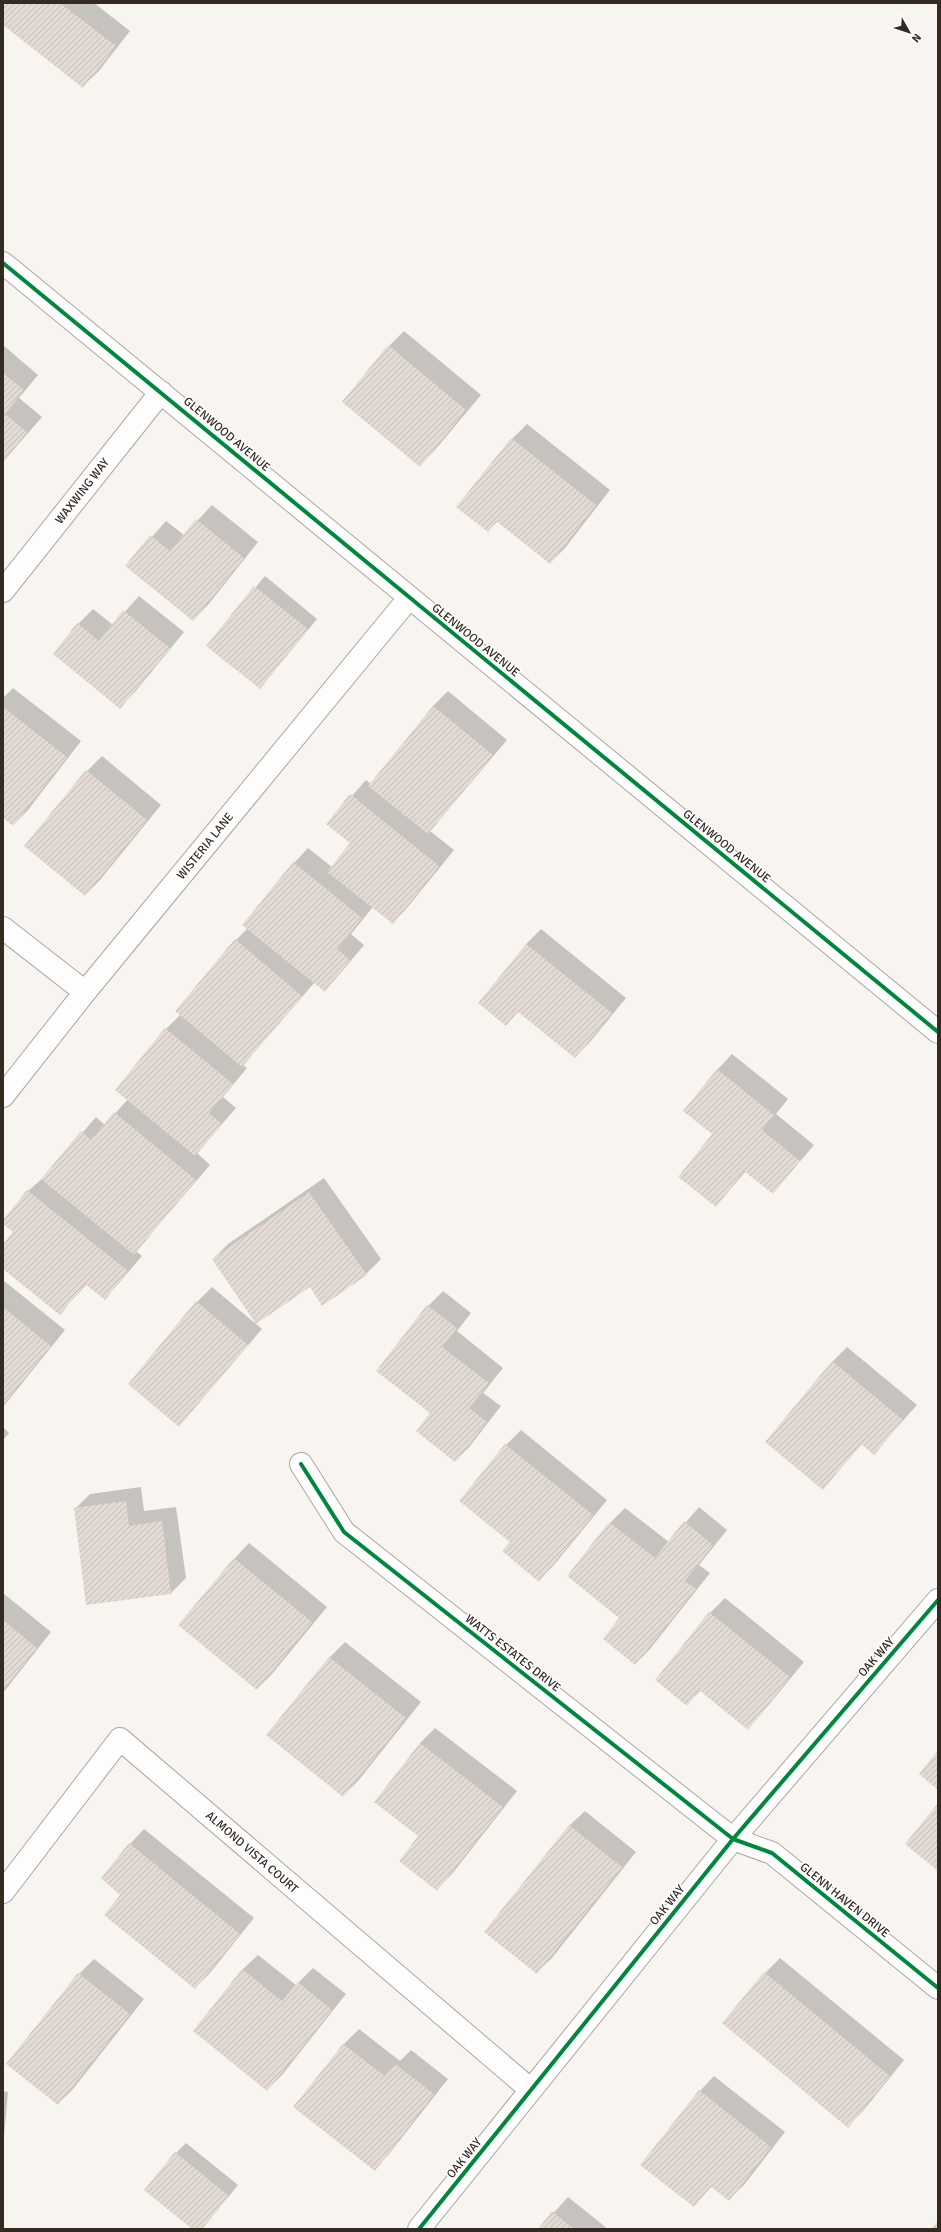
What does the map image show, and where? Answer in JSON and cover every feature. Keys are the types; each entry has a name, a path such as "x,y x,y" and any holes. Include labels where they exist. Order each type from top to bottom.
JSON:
{"street":[{"name":"GLENWOOD AVENUE","path":"3,263 938,1032"},
{"name":"WAXWING WAY","path":"3,591 161,392"},
{"name":"WISTERIA LANE","path":"3,1096 85,992 409,598"},
{"path":"3,928 85,992"},
{"name":"WATTS ESTATES DRIVE","path":"301,1464 344,1532 733,1839"},
{"name":"OAK WAY","path":"419,2229 733,1839 938,1600"},
{"name":"ALMOND VISTA COURT","path":"3,1892 120,1739 531,2090"},
{"name":"GLENN HAVEN DRIVE","path":"733,1839 772,1853 938,1988"}],"building":[{"path":"3,3 60,3 116,46 83,88 3,25"},
{"path":"388,345 466,410 420,467 342,402"},
{"path":"3,373 24,390 5,414 27,432 3,462"},
{"path":"511,438 596,505 550,564 496,521 488,532 456,507"},
{"path":"196,519 244,558 193,621 125,566 150,535 170,551"},
{"path":"254,586 308,629 260,689 206,646"},
{"path":"123,610 170,648 120,709 53,654 77,623 99,641"},
{"path":"433,706 493,755 428,834 368,786"},
{"path":"3,707 67,757 13,826 3,818"},
{"path":"86,770 147,820 85,896 24,846"},
{"path":"350,794 439,866 393,924 327,872 350,843 326,824"},
{"path":"293,862 362,918 337,949 350,960 325,992 242,925"},
{"path":"235,939 302,996 242,1067 175,1011"},
{"path":"526,944 612,1013 575,1058 518,1012 506,1026 478,1003"},
{"path":"165,1028 233,1084 209,1113 222,1124 195,1156 115,1090"},
{"path":"717,1069 774,1115 762,1130 800,1161 773,1194 744,1171 716,1207 678,1177 712,1134 683,1111"},
{"path":"114,1112 196,1180 134,1255 41,1179 81,1131 91,1140"},
{"path":"27,1190 128,1271 105,1300 85,1284 60,1315 3,1269 3,1244 13,1232 3,1224 3,1220"},
{"path":"309,1192 367,1275 322,1306 310,1287 256,1324 212,1259"},
{"path":"196,1301 248,1345 179,1427 128,1384"},
{"path":"427,1305 457,1328 442,1347 489,1383 469,1408 487,1422 455,1462 416,1431 430,1413 376,1371"},
{"path":"3,1307 51,1346 3,1405"},
{"path":"832,1361 903,1420 874,1455 861,1444 823,1490 765,1442"},
{"path":"505,1444 593,1515 539,1582 502,1551 510,1542 459,1501"},
{"path":"126,1501 129,1526 162,1521 171,1594 86,1605 74,1508"},
{"path":"684,1521 713,1545 685,1581 696,1589 635,1665 603,1639 619,1618 567,1576 609,1522 655,1558"},
{"path":"234,1558 312,1622 257,1690 178,1625"},
{"path":"709,1612 790,1677 748,1730 699,1690 687,1706 655,1680"},
{"path":"3,1620 37,1648 3,1690"},
{"path":"329,1657 406,1718 343,1797 266,1735"},
{"path":"420,1743 503,1807 437,1891 399,1861 418,1836 374,1802"},
{"path":"938,1750 938,1790 919,1774"},
{"path":"938,1803 938,1871 905,1844"},
{"path":"569,1825 622,1867 537,1974 484,1932"},
{"path":"129,1843 240,1934 195,1989 104,1915 120,1895 101,1878"},
{"path":"242,1969 282,2001 298,1982 332,2010 267,2091 193,2031"},
{"path":"764,1972 890,2076 848,2128 722,2023"},
{"path":"78,1973 130,2014 58,2105 6,2064"},
{"path":"343,2044 385,2076 395,2064 434,2094 375,2171 293,2107"},
{"path":"699,2090 771,2147 729,2201 710,2186 694,2207 640,2165"},
{"path":"175,2152 229,2196 202,2229 192,2229 144,2190"},
{"path":"552,2211 574,2229 538,2229"},
{"path":"938,2221 938,2229 931,2229"}],"cycle path":[{"path":"3,263 938,1032"},
{"path":"301,1464 344,1532 733,1839 772,1853 938,1988"},
{"path":"419,2229 733,1839 938,1600"}]}
